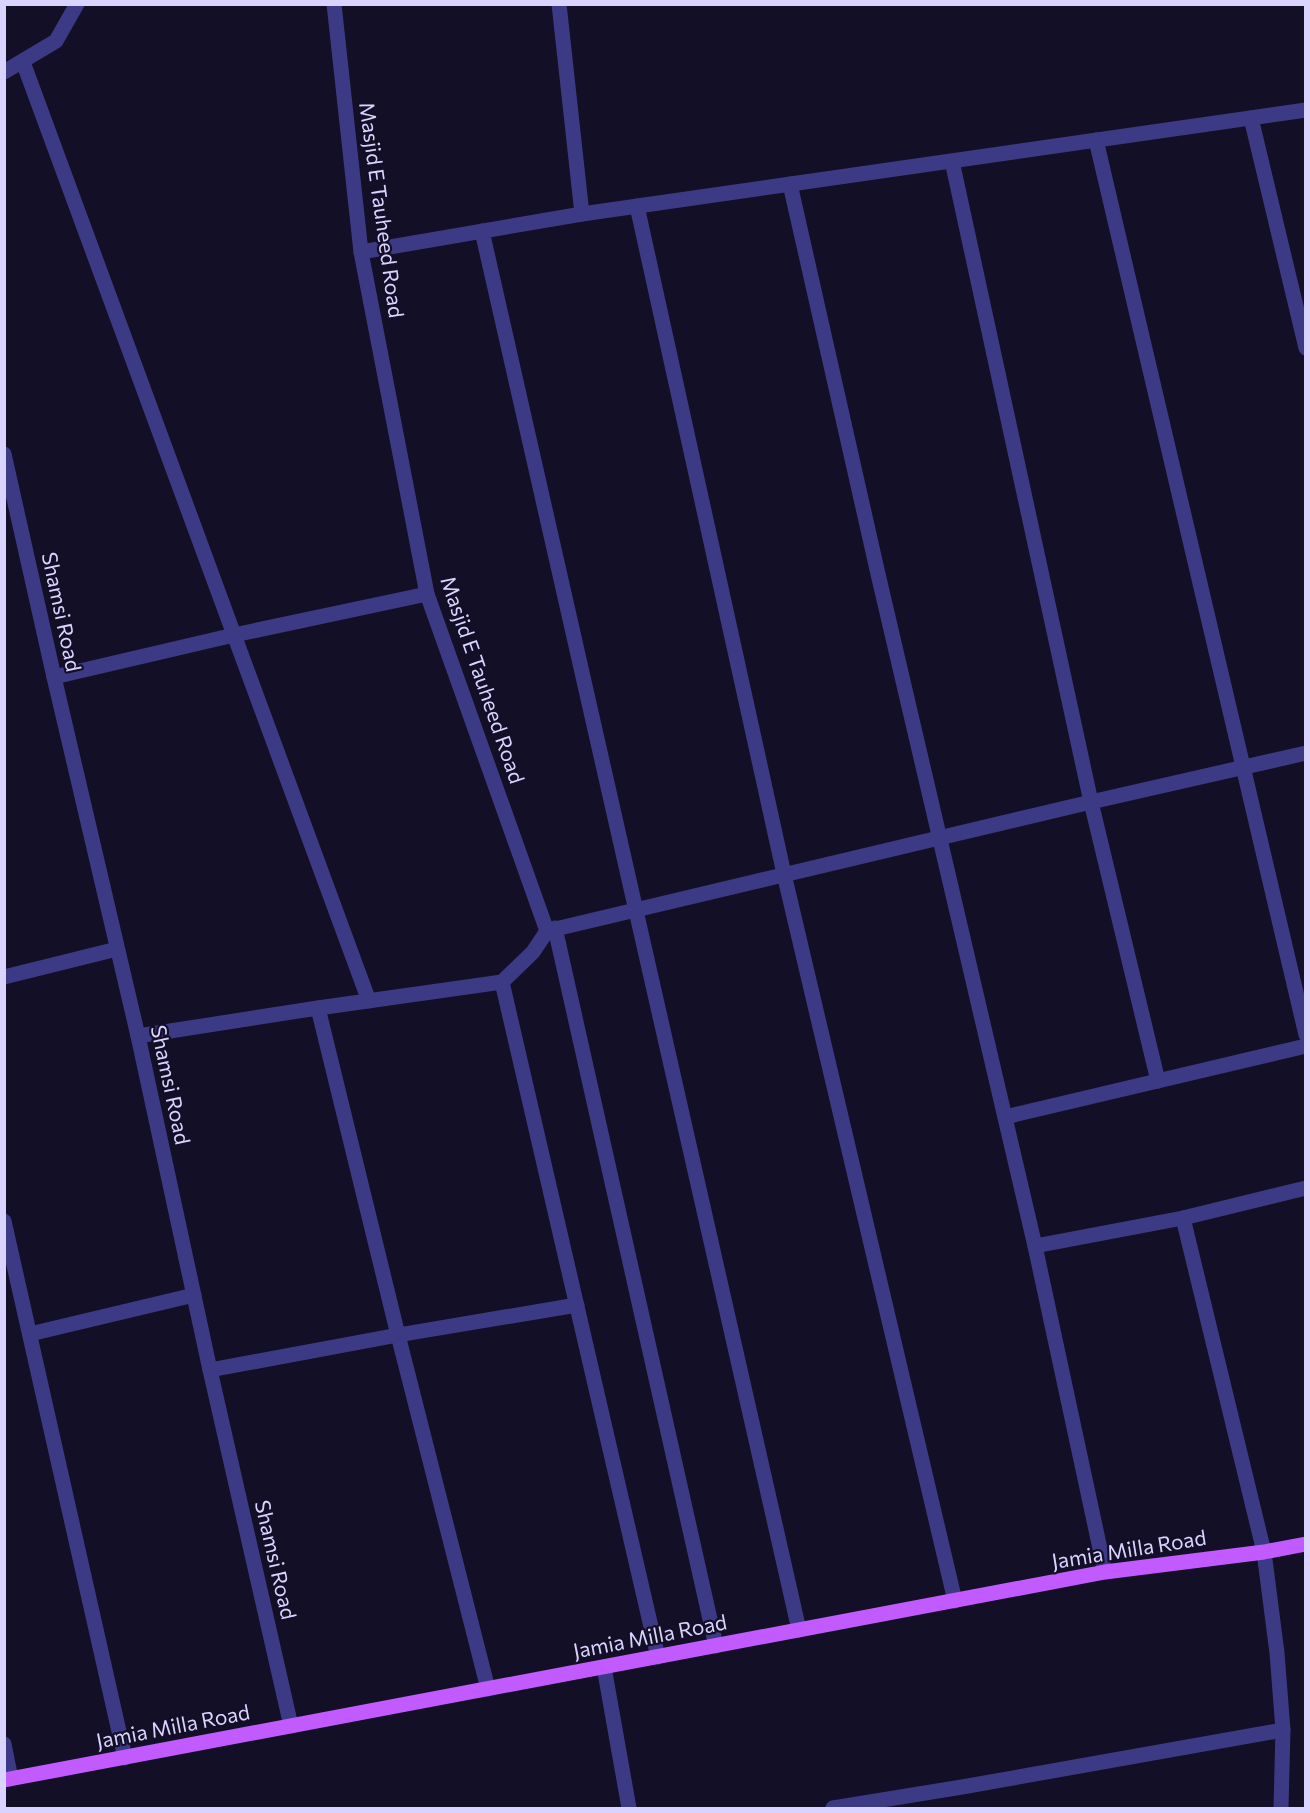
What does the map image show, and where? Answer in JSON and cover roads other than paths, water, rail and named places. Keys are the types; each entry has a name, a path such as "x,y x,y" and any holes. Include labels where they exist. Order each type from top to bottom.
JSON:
{"main road":[{"name":"Jamia Milla Road","path":"8,1780 1105,1572 1264,1552 1305,1544"}],"street":[{"path":"4,72 56,41 77,4"},
{"name":"Masjid E Tauheed Road","path":"334,4 360,252 427,594 551,930 716,1646"},
{"path":"559,4 582,213"},
{"path":"23,62 369,1001"},
{"path":"360,252 582,213 1305,110"},
{"path":"1251,118 1305,348"},
{"path":"1096,140 1305,1035"},
{"path":"952,160 1091,802 1158,1081"},
{"path":"790,184 878,574 1035,1246 1105,1572"},
{"path":"637,206 784,874 955,1601"},
{"path":"482,231 799,1630"},
{"name":"Shamsi Road","path":"4,454 138,1036 210,1370 291,1726"},
{"path":"54,677 234,635 427,594"},
{"path":"138,1036 502,982 533,952 551,930 1305,753"},
{"path":"4,977 117,949"},
{"path":"502,982 658,1657"},
{"path":"318,1008 488,1689"},
{"path":"1005,1117 1305,1046"},
{"path":"1035,1246 1183,1218 1305,1188"},
{"path":"1183,1218 1264,1552 1277,1653 1283,1730 1281,1809"},
{"path":"4,1221 125,1758"},
{"path":"30,1334 194,1295"},
{"path":"210,1370 577,1305"},
{"path":"604,1667 629,1809"},
{"path":"833,1809 1283,1730"},
{"path":"4,1744 8,1780"}]}
